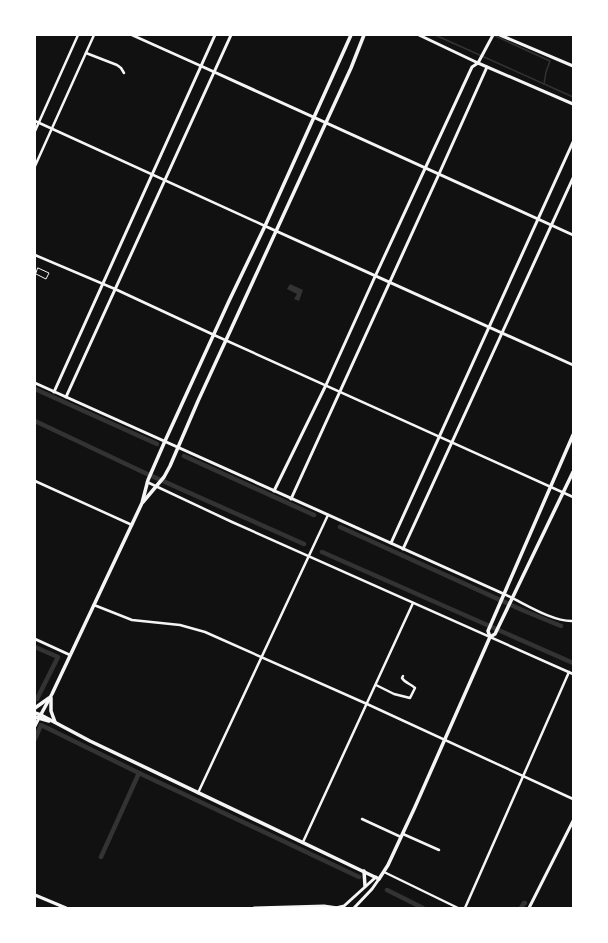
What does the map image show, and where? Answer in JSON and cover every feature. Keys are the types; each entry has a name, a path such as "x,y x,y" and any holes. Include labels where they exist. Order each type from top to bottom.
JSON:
{"main road":[{"path":"38,717 52,694 132,525 142,503 148,481 164,443 265,226 351,35"},
{"path":"142,503 164,476 178,449 326,123 364,35"},
{"path":"490,637 488,631 573,435"},
{"path":"35,713 38,717 54,722 90,741 364,872 380,876 402,836 490,637 495,634 573,472"},
{"path":"35,708 45,702 52,694"},
{"path":"52,694 51,711 54,722"},
{"path":"364,872 365,886"}],"street":[{"path":"35,131 78,35"},
{"path":"35,166 94,35"},
{"path":"132,35 573,235"},
{"path":"54,392 215,35"},
{"path":"66,397 231,35"},
{"path":"419,35 486,67 573,104"},
{"path":"274,491 326,385 472,67 478,63 493,35"},
{"path":"500,35 573,66"},
{"path":"86,53 117,65 124,73"},
{"path":"291,499 390,283 486,67"},
{"path":"35,121 573,366"},
{"path":"391,543 573,142"},
{"path":"403,549 573,178"},
{"path":"35,255 573,497"},
{"path":"35,383 164,443 391,543 549,615 567,622 573,622"},
{"path":"35,480 132,525"},
{"path":"148,481 232,522 573,674"},
{"path":"198,793 328,515"},
{"path":"303,842 413,603"},
{"path":"94,605 132,620 191,627 209,633 573,799"},
{"path":"35,639 70,655"},
{"path":"465,908 570,672"},
{"path":"376,685 394,694 410,698 414,688 411,684 404,681 402,678 403,676"},
{"path":"35,726 38,717"},
{"path":"362,819 439,850"},
{"path":"530,908 573,821"},
{"path":"254,908 324,906 337,908 344,906 365,886 380,876"},
{"path":"354,908 372,889 380,876"},
{"path":"380,876 458,908"},
{"path":"35,895 66,908"}],"lane":[{"path":"38,268 49,273 46,279 36,274 38,268"}],"shaded area":[{"path":"290,284 303,290 299,301 294,299 297,294 287,289"}],"waterway":[{"path":"435,35 573,97"},
{"path":"493,35 550,61 544,84"},
{"path":"35,389 157,444"},
{"path":"35,421 145,473 304,544"},
{"path":"184,456 314,515"},
{"path":"340,527 522,610 561,626"},
{"path":"322,552 573,663"},
{"path":"35,647 58,657 37,699 35,699"},
{"path":"35,739 41,725 139,773"},
{"path":"101,857 139,773 359,877"},
{"path":"387,890 423,908"},
{"path":"521,908 525,903"}]}
